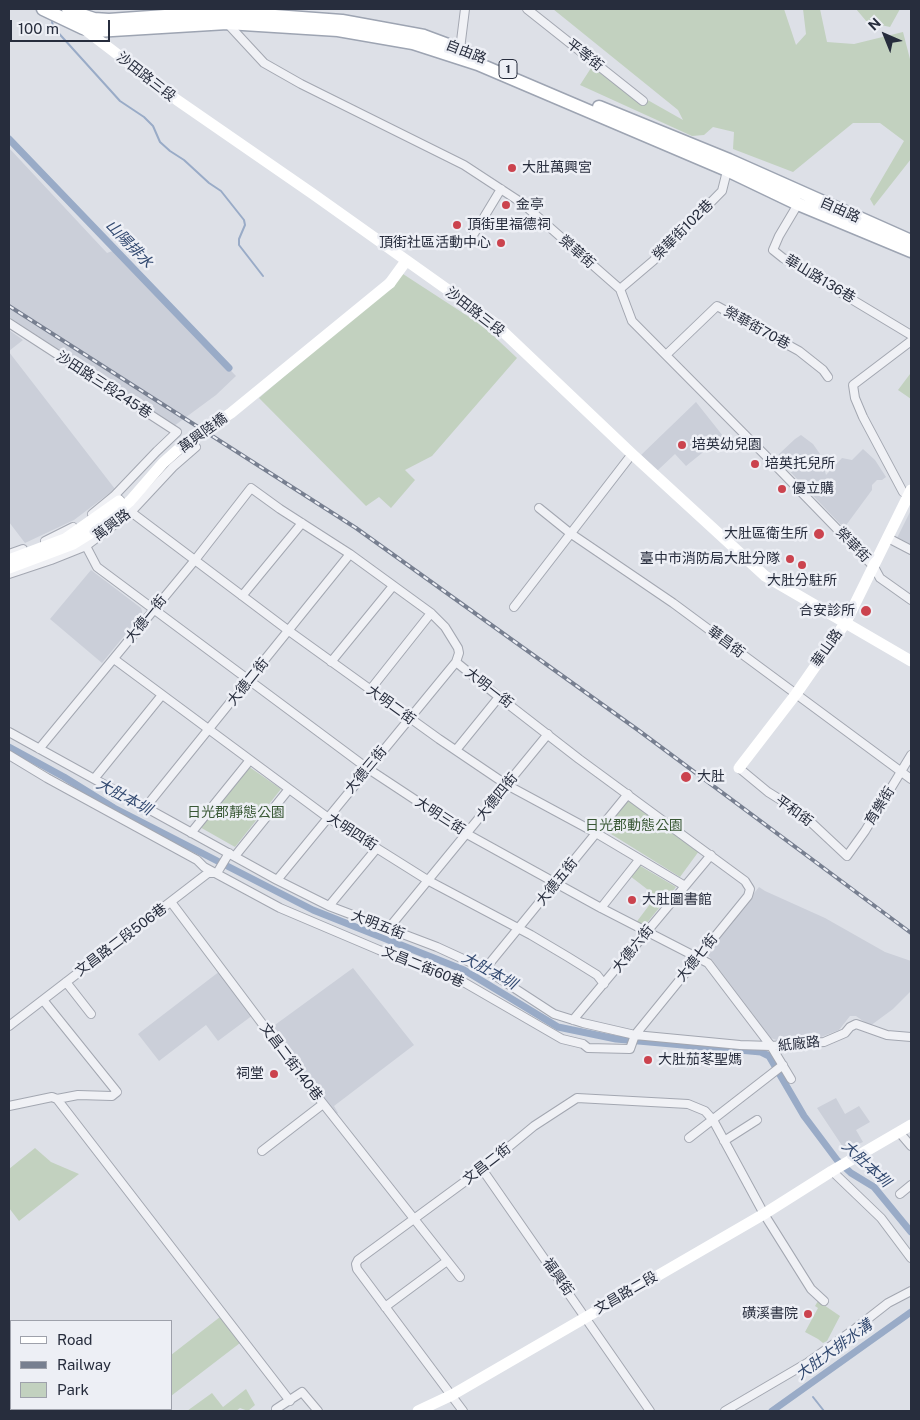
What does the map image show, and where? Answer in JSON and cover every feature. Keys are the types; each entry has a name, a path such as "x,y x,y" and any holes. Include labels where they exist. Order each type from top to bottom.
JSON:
{"main road":[{"name":"沙田路三段","path":"43,9 83,28"},
{"name":"自由路","path":"73,12 94,19 109,20 222,14 338,30 355,28 424,36 460,49 728,165 798,204 911,251"},
{"name":"自由路","path":"83,28 96,31 111,30 222,14"},
{"name":"自由路","path":"355,28 413,43 478,64 911,241"}],"street":[{"path":"460,49 465,9"},
{"name":"平等街","path":"527,9 643,101"},
{"path":"73,12 83,28"},
{"name":"榮華街","path":"222,14 264,63 301,84 464,165 522,203 620,289 632,321 874,567 880,578 911,600"},
{"name":"沙田路三段","path":"83,28 177,100 493,322 632,454 765,576 911,660"},
{"name":"榮華街102巷","path":"620,289 653,261 722,190 728,165"},
{"path":"472,237 501,189"},
{"name":"華山路136巷","path":"798,204 773,250 783,258 911,336"},
{"path":"389,281 406,261"},
{"name":"萬興陸橋","path":"9,560 65,539 113,506 177,440 235,401 389,281"},
{"name":"萬興陸橋","path":"9,568 73,544 97,529 130,501 182,446 231,413 389,281"},
{"name":"榮華街70巷","path":"666,355 717,306 799,351 823,370 828,377"},
{"name":"沙田路三段245巷","path":"9,323 177,432 157,450"},
{"name":"華山路","path":"739,768 796,694 846,622 888,538 907,491 863,417 855,398 853,385 911,341"},
{"name":"萬興路","path":"9,574 86,546 131,512 173,467 196,447"},
{"path":"157,450 173,467"},
{"name":"萬興路","path":"9,554 39,544 86,520 115,495 157,450"},
{"path":"514,607 632,454"},
{"name":"大明一街","path":"251,488 350,554 431,613 445,627 458,648 459,653 456,662 499,697 745,881"},
{"name":"大德一街","path":"39,749 195,560 251,488"},
{"name":"大明二街","path":"115,495 131,512 289,632 409,718 507,785 685,886"},
{"name":"華昌街","path":"539,508 570,533 673,603 911,779"},
{"path":"242,596 302,523"},
{"path":"888,538 911,550"},
{"name":"大明三街","path":"86,546 97,567 155,608 249,681 367,768 467,834 556,884 708,963 771,1046 791,1079"},
{"name":"大德二街","path":"145,808 289,632 350,554"},
{"path":"331,662 393,586"},
{"path":"370,690 431,613"},
{"name":"大明四街","path":"114,659 328,817 429,881 518,929 597,975 604,984"},
{"name":"大德三街","path":"277,880 367,768 456,662"},
{"path":"94,779 162,695"},
{"path":"456,750 499,697"},
{"name":"大明五街","path":"9,732 277,880 329,906 437,947 486,969 554,1014 635,1035 771,1046"},
{"name":"大德四街","path":"388,930 548,734"},
{"name":"文昌二街60巷","path":"9,755 46,778 197,860 204,866 280,908 379,950 460,980 562,1039 583,1044 588,1048 630,1050 635,1035"},
{"name":"育樂街","path":"847,856 865,831 911,755"},
{"path":"191,833 250,760"},
{"name":"平和街","path":"739,768 768,792 800,812 847,856"},
{"path":"217,873 289,789"},
{"name":"大德五街","path":"486,969 628,794"},
{"path":"329,906 377,848"},
{"name":"大德六街","path":"573,1020 711,855"},
{"path":"601,908 638,860"},
{"name":"文昌路二段506巷","path":"9,1026 208,873 217,873"},
{"name":"大德七街","path":"635,1035 748,896 750,889 745,881"},
{"name":"文昌二街140巷","path":"171,902 323,1104 460,1277"},
{"path":"66,982 92,1014"},
{"path":"9,1106 52,1097 58,1099 78,1095 112,1096 117,1092 43,1000"},
{"name":"紙廠路","path":"771,1046 824,1042 845,1033 856,1024 887,1035 911,1036"},
{"path":"689,1138 770,1074 783,1066"},
{"name":"文昌二街","path":"463,1411 385,1307 356,1264 358,1260 482,1168 534,1126 577,1098 688,1104 705,1111 713,1120 764,1214 811,1289 824,1301"},
{"path":"58,1099 290,1400"},
{"path":"262,1150 323,1104"},
{"path":"724,1141 757,1120"},
{"name":"文昌路二段","path":"418,1411 452,1395 764,1214 832,1171 911,1125"},
{"path":"899,1132 911,1146"},
{"name":"福興街","path":"482,1168 650,1411"},
{"path":"832,1171 881,1218 911,1258"},
{"path":"900,1194 911,1185"},
{"path":"385,1307 448,1262"},
{"path":"725,1411 807,1363 888,1303 911,1291"},
{"path":"276,1409 302,1392 318,1411"}],"shaded area":[{"path":"9,148 107,253 115,250 236,376 216,395 174,426 9,317"},
{"path":"9,330 23,340 9,351"},
{"path":"9,352 115,489 74,520 25,543 9,522"},
{"name":"培英幼兒園","path":"696,402 723,436 686,466 675,454 657,471 641,455"},
{"path":"801,435 813,444 820,454 826,475 842,458 852,460 863,449 875,460 886,477 882,480 877,480 872,485 872,490 844,528 777,458 779,454"},
{"path":"911,510 911,547 897,538"},
{"path":"91,570 141,608 142,611 142,614 102,663 50,619"},
{"path":"759,887 825,918 885,952 911,961 911,991 893,1009 870,1026 856,1016 850,1016 839,1030 816,1039 782,1042 771,1038 709,956 708,951"},
{"path":"353,968 414,1045 334,1106 338,1113 333,1117 268,1030"},
{"path":"220,971 253,1015 218,1041 206,1025 159,1061 138,1034"},
{"path":"836,1098 845,1114 859,1106 870,1122 856,1130 863,1142 845,1150 817,1108"}],"green space":[{"path":"553,9 784,9 796,45 806,34 803,9 820,9 827,42 854,44 903,32 911,63 911,159 874,206 870,199 904,141 880,123 853,123 793,172 733,149 734,132 713,127 704,135 692,136 580,85 591,68 683,120 678,110"},
{"path":"856,9 900,9 890,27 867,22"},
{"path":"403,274 483,326 517,358 432,456 405,470 415,480 391,508 379,497 366,506 259,398"},
{"path":"911,375 911,399 898,390"},
{"name":"日光郡靜態公園","path":"248,766 281,789 235,847 198,826"},
{"name":"日光郡動態公園","path":"627,799 699,851 680,877 603,829"},
{"path":"637,864 676,887 642,929 635,924 656,896 630,876"},
{"path":"35,1148 51,1162 79,1174 19,1221 9,1208 9,1169"},
{"path":"818,1301 840,1316 827,1341 823,1343 805,1332 818,1308 815,1306"},
{"path":"220,1317 240,1343 172,1395 172,1354"},
{"path":"246,1389 255,1405 248,1411 240,1408 236,1411 187,1411 212,1393 223,1407"}],"waterway":[{"path":"52,22 54,28 120,101 144,117 153,126 160,142 221,191 244,220 245,225 239,239 239,245 263,276"},
{"name":"山陽排水","path":"9,139 229,368"},
{"name":"大肚本圳","path":"9,747 64,777 114,808 313,910 464,970 558,1027 616,1039 761,1052 769,1056 804,1116 837,1160 851,1173 874,1187 911,1232"},
{"name":"大肚大排水溝","path":"772,1411 911,1312"},
{"path":"813,1397 824,1411"}],"railway":[{"path":"9,306 356,528 638,730 911,933"}],"place":[{"name":"大肚萬興宮","path":"512,168"},
{"name":"金亭","path":"506,205"},
{"name":"頂街里福德祠","path":"457,225"},
{"name":"頂街社區活動中心","path":"501,243"},
{"name":"培英幼兒園","path":"682,445"},
{"name":"培英托兒所","path":"755,464"},
{"name":"優立購","path":"782,489"},
{"name":"大肚區衛生所","path":"819,534"},
{"name":"臺中市消防局大肚分隊","path":"790,559"},
{"name":"大肚分駐所","path":"802,565"},
{"name":"合安診所","path":"866,611"},
{"name":"大肚","path":"686,777"},
{"name":"大肚圖書館","path":"632,900"},
{"name":"大肚茄苳聖媽","path":"648,1060"},
{"name":"祠堂","path":"274,1074"},
{"name":"磺溪書院","path":"808,1314"}]}
